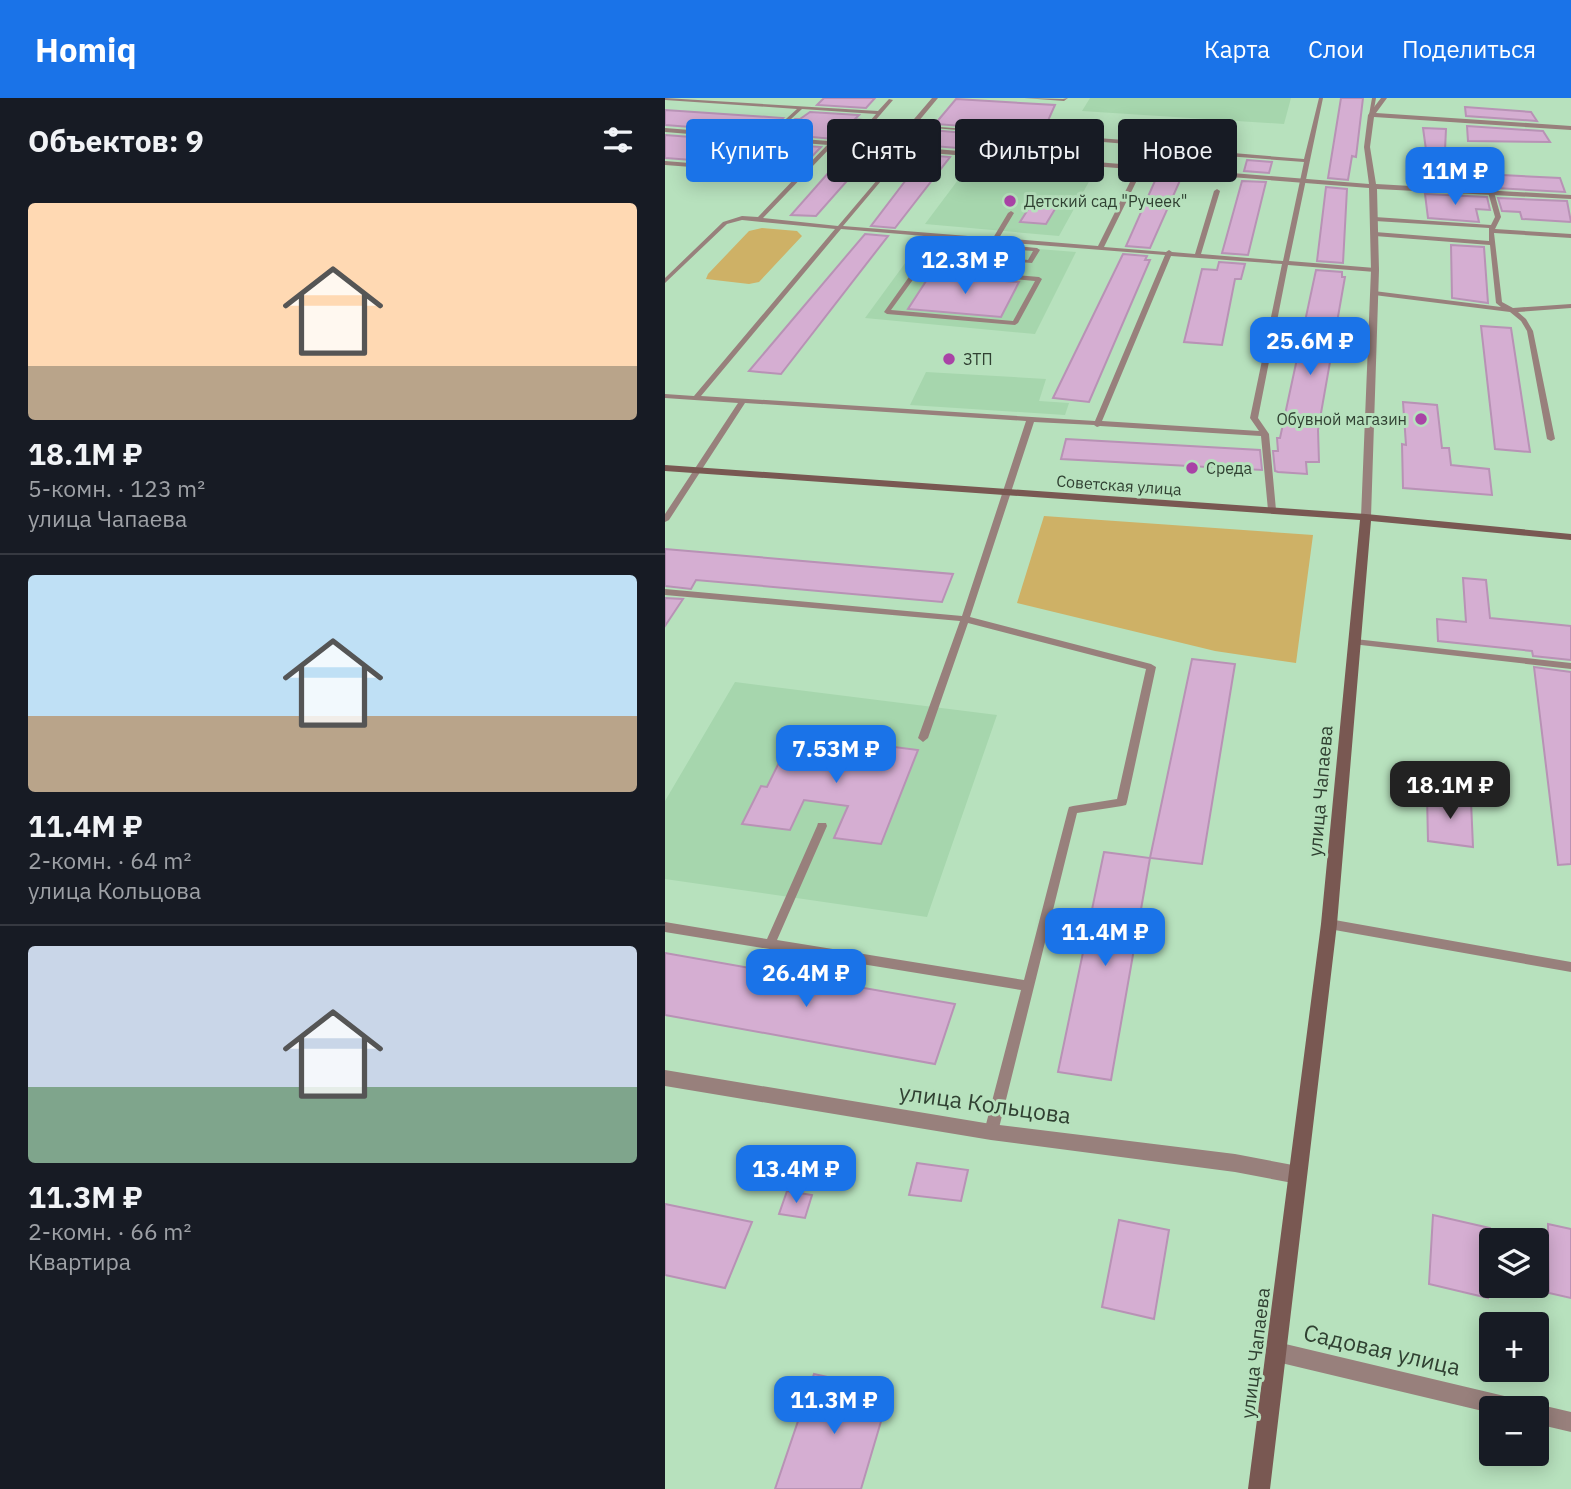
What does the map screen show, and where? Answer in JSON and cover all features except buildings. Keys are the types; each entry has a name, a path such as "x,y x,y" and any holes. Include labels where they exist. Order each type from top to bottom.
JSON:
{"street":[{"path":"918,119 935,98"},
{"path":"1371,115 1384,98"},
{"path":"1371,115 1571,128"},
{"name":"улица Чапаева","path":"1259,1489 1329,924 1366,517 1375,270 1375,219 1367,148 1371,115"},
{"path":"665,130 686,132"},
{"path":"941,151 1118,164"},
{"path":"1237,174 1370,186 1571,197"},
{"name":"Советская улица","path":"665,468 1366,517 1571,537"},
{"name":"улица Кольцова","path":"665,1078 991,1132 1235,1163 1298,1175"},
{"name":"Садовая улица","path":"1277,1352 1479,1400"},
{"path":"1549,1416 1571,1422"}],"lane":[{"path":"1026,98 1066,98"},
{"path":"1272,510 1265,434 1254,418 1287,262 1301,180 1321,98"},
{"path":"1371,115 1374,98"},
{"path":"665,99 879,113"},
{"path":"874,119 891,100"},
{"path":"789,119 801,108"},
{"path":"941,129 1139,143 1161,149 1306,161"},
{"path":"813,163 827,148"},
{"path":"1414,154 1422,189"},
{"path":"665,163 686,165"},
{"path":"758,219 794,182"},
{"path":"695,399 876,182"},
{"path":"1101,247 1133,182"},
{"path":"1198,255 1217,191"},
{"path":"1491,192 1498,218 1492,229 1492,243 1499,303 1524,320 1530,331 1551,439"},
{"path":"979,274 1011,213"},
{"path":"665,281 725,223 742,218 1375,270"},
{"path":"1375,219 1571,236"},
{"path":"1375,234 1492,243"},
{"path":"988,258 997,259 1030,262 1037,250 1004,247 997,259"},
{"path":"1097,425 1169,252"},
{"path":"918,268 979,274 1039,279 1015,323 887,312 918,268"},
{"path":"1374,293 1512,310 1571,306"},
{"path":"665,397 1265,434"},
{"path":"665,520 742,402"},
{"path":"923,738 1008,494 1030,421"},
{"path":"665,592 965,619 1151,667 1122,802 1073,810 991,1132"},
{"path":"1355,642 1571,666"},
{"path":"770,944 822,826"},
{"path":"1329,924 1571,967"},
{"path":"665,927 1028,986"}],"shaded area":[{"path":"1090,98 1291,98 1284,124 1082,111"},
{"name":"Детский сад \"Ручеек\"","path":"956,182 1089,182 1059,236 925,224"},
{"path":"762,228 797,231 802,236 759,282 749,284 706,279 749,231"},
{"path":"922,240 1076,252 1035,334 865,318"},
{"path":"926,372 1046,379 1039,401 1069,403 1065,415 910,405"},
{"path":"1044,516 1313,535 1296,663 1215,651 1017,603"},
{"path":"735,682 997,715 927,917 665,879 665,801"}],"place":[{"name":"Детский сад \"Ручеек\"","path":"1010,201"},
{"name":"ЗТП","path":"949,359"},
{"name":"Обувной магазин","path":"1421,419"},
{"name":"Среда","path":"1192,468"}]}
